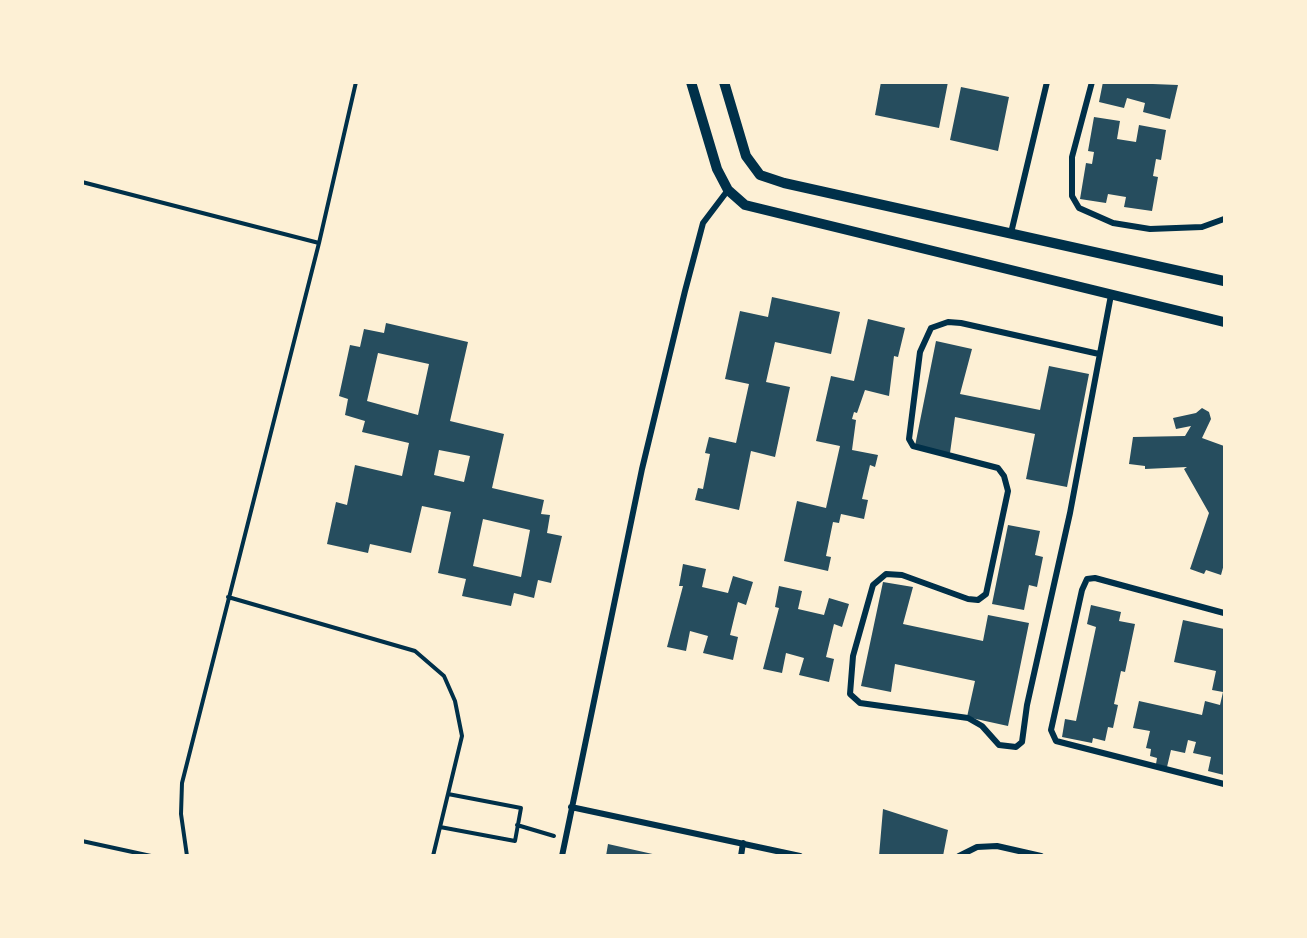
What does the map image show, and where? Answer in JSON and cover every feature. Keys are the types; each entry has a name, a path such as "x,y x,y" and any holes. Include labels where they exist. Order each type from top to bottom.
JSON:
{"street":[{"path":"691,82 717,169 728,190 745,205 1224,322"},
{"path":"724,82 746,156 760,175 783,183 1224,281"},
{"path":"1011,233 1047,82"},
{"path":"1092,82 1072,157 1072,196 1079,208 1113,223 1150,228 1202,227 1224,219"},
{"path":"562,855 642,469 685,291 704,223 728,190"},
{"path":"1100,354 961,323 948,322 931,328 920,352 909,439 913,446 998,468 1004,476 1008,491 986,594 978,600 968,599 902,575 886,574 873,585 853,656 850,694 860,703 968,718 982,726 999,745 1016,747 1022,742 1027,705 1070,513 1100,354 1111,295"},
{"path":"1224,613 1095,578 1087,579 1082,590 1051,729 1056,741 1224,784"},
{"path":"571,807 800,855"},
{"path":"741,855 743,843"},
{"path":"959,855 977,847 997,846 1041,855"}],"path":[{"path":"187,855 181,814 182,783 319,243 356,82"},
{"path":"82,182 319,243"},
{"path":"228,597 415,651 444,675 455,701 462,736 433,855"},
{"path":"440,827 515,842 521,808 448,794"},
{"path":"517,825 565,840"},
{"path":"82,841 151,855"}],"building":[{"path":"881,82 948,82 939,128 875,115"},
{"path":"1103,82 1178,85 1170,119 1143,112 1145,103 1127,98 1124,108 1099,102"},
{"path":"961,87 1009,97 998,151 950,140"},
{"path":"1094,117 1120,121 1117,139 1136,142 1139,125 1166,130 1161,160 1156,159 1153,176 1158,177 1152,211 1124,207 1126,197 1108,194 1106,203 1080,199 1086,163 1092,164 1094,152 1088,151"},
{"path":"772,297 840,312 831,354 775,342 766,382 790,387 775,457 751,451 739,510 695,500 698,488 703,489 710,454 705,453 709,437 736,443 749,384 725,379 740,311 768,317"},
{"path":"868,319 905,328 898,357 894,356 889,396 865,390 857,413 854,412 852,419 856,420 852,450 878,455 875,467 870,465 862,499 868,500 864,519 841,514 839,523 833,522 826,556 831,557 828,571 784,561 797,501 826,508 840,446 816,441 831,376 854,381"},
{"path":"386,323 468,342 450,421 504,434 492,488 544,500 541,514 550,515 547,533 562,536 551,583 538,580 534,598 514,593 511,606 462,596 466,579 438,573 451,512 422,506 411,553 370,544 368,553 327,544 336,502 347,505 355,465 402,476 409,443 362,432 365,421 345,415 348,399 339,396 350,345 360,347 364,329 384,333","holes":["378,353 429,364 418,415 367,401","439,450 470,456 464,482 434,475","483,519 530,530 521,577 473,566"]},
{"path":"936,341 972,349 960,394 1040,410 1049,366 1089,374 1067,487 1026,479 1035,434 955,417 950,453 915,446"},
{"path":"1202,408 1209,412 1211,419 1202,438 1224,446 1224,564 1221,575 1206,570 1204,574 1190,569 1209,513 1184,469 1187,467 1145,469 1145,466 1129,464 1133,437 1185,436 1191,426 1176,429 1173,418 1196,413"},
{"path":"1008,525 1040,531 1035,555 1043,557 1037,587 1029,585 1024,610 992,604"},
{"path":"683,564 706,569 702,587 728,593 733,576 753,582 746,605 738,602 730,635 738,637 733,660 703,653 708,636 690,631 686,651 667,647 683,586 679,586"},
{"path":"883,582 913,587 903,624 983,641 988,615 1029,623 1008,726 967,717 975,681 895,664 891,692 861,686"},
{"path":"779,586 802,591 798,609 824,615 829,598 849,604 842,627 834,624 826,657 834,659 829,682 799,675 804,658 786,653 782,673 763,669 779,608 775,607"},
{"path":"1091,605 1121,612 1119,621 1135,624 1125,672 1121,671 1114,704 1118,705 1113,728 1108,727 1105,741 1093,738 1092,743 1062,737 1065,719 1076,721 1096,627 1087,624"},
{"path":"1183,620 1224,629 1224,775 1208,771 1211,757 1193,753 1196,742 1188,740 1185,753 1171,750 1167,767 1156,764 1157,758 1150,756 1151,749 1146,748 1150,731 1133,728 1139,701 1202,715 1205,701 1220,705 1223,692 1212,690 1216,671 1174,662"},
{"path":"883,809 948,830 943,856 879,856"},
{"path":"608,844 657,855 657,856 606,856"}]}
